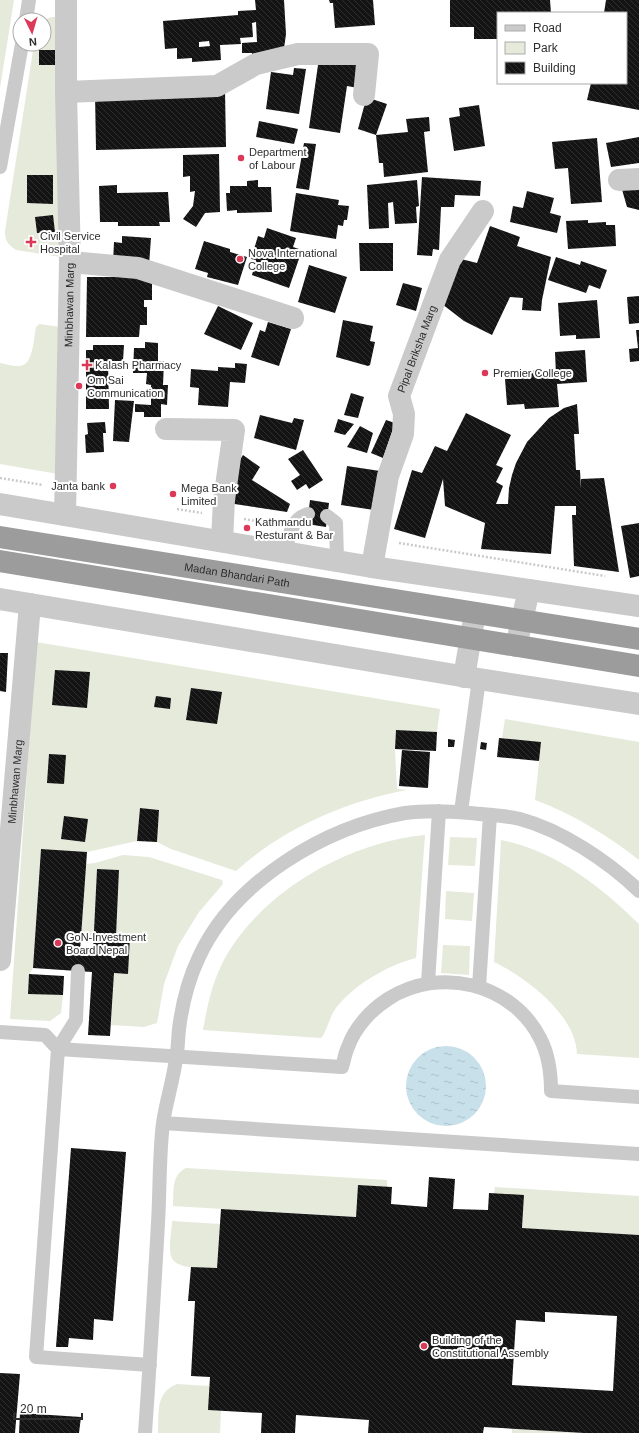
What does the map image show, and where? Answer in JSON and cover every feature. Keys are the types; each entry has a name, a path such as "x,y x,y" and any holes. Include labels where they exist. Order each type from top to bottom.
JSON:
{"highway":[{"name":"Madan Bhandari Path","path":"0,537 639,639"},
{"path":"0,561 639,666"}],"street":[{"name":"Minbhawan Marg","path":"66,0 66,92 70,262 66,515"},
{"path":"66,92 218,86 256,64 298,54 368,54 364,95"},
{"name":"Pipal Briksha Marg","path":"372,567 388,476 403,434 404,414 399,396 450,260 483,211"},
{"path":"70,262 138,268 293,318"},
{"path":"166,430 234,430 224,500 222,541"},
{"path":"0,504 372,567 639,606"},
{"path":"516,646 529,590"},
{"path":"0,599 471,678 639,704"},
{"name":"Minbhawan Marg","path":"0,960 30,604"},
{"path":"471,678 470,639 474,613"}],"lane":[{"path":"27,12 29,0"},
{"path":"0,167 3,131 20,52"},
{"path":"285,552 292,527 302,516 308,514"},
{"path":"327,516 336,523 337,560"},
{"path":"461,812 471,678"},
{"path":"428,983 439,811"},
{"path":"145,1433 163,1123 177,1057 180,1020 186,990 199,956 217,926 239,900 264,877 290,859 316,844 342,832 389,816 409,812 439,811 506,816 521,819 540,826 585,849 639,890"},
{"path":"479,987 490,815"},
{"path":"78,971 76,1020 58,1048 36,1357 150,1365"},
{"path":"0,1032 44,1035 58,1048 342,1067 348,1046 357,1030 368,1015 382,1003 397,993 414,986 451,981 479,987 503,998 530,1022 540,1038 547,1055 551,1073 551,1091 639,1097"},
{"path":"163,1123 639,1154"}],"path":[{"path":"0,478 49,486"}],"green space":[{"path":"0,0 14,0 12,12 0,88"},
{"path":"52,17 60,17 61,257 16,250 10,246 6,239 5,231 33,52 52,52"},
{"path":"39,324 61,327 58,474 0,464 0,363 18,366 26,363 31,354 36,327"},
{"path":"36,642 440,709 437,732 396,730 395,749 397,789 407,790 360,802 316,819 274,842 236,871 171,849 157,842 159,810 140,808 137,841 87,852 41,849 33,968 29,975 28,993 63,995 61,1013 50,1021 10,1019"},
{"path":"505,719 639,742 639,860 615,842 589,826 563,812 535,800 541,742 502,738"},
{"path":"425,835 416,958 382,971 350,993 334,1011 321,1038 203,1030 212,990 221,966 237,940 257,916 280,895 307,876 335,861 365,848 395,840"},
{"path":"450,837 477,838 475,866 448,865"},
{"path":"501,840 540,852 558,861 593,884 639,924 639,1058 577,1054 574,1039 568,1025 559,1012 534,987 494,962"},
{"path":"123,855 149,857 222,880 223,884 199,912 178,946 164,984 157,1023 144,1027 111,1025 114,973 128,974 130,938 116,936 119,870 97,869 94,936 81,935 86,864"},
{"path":"446,891 474,893 472,921 445,919"},
{"path":"443,945 470,946 469,975 441,973"},
{"path":"186,1168 387,1180 387,1187 358,1185 356,1217 173,1206 174,1184 181,1171"},
{"path":"495,1187 639,1196 639,1235 522,1228 524,1196 494,1194"},
{"path":"172,1221 220,1224 217,1268 184,1266 174,1261 171,1256 170,1247"},
{"path":"177,1384 209,1386 221,1410 220,1433 158,1433 159,1411 162,1398 165,1392"},
{"path":"512,1429 584,1433 512,1433"}],"water":[{"path":"438,1046 454,1046 475,1057 486,1078 486,1094 475,1115 454,1126 438,1126 424,1120 417,1115 412,1108 406,1094 406,1078 412,1064 417,1057 424,1052"}],"building":[{"path":"255,0 284,0 286,34 283,56 252,57 252,53 242,53 242,43 257,42 256,22 252,23 253,37 240,38 241,44 220,45 221,60 192,62 192,58 177,59 177,48 165,49 163,21 238,15 238,11 256,10","holes":["209,41 210,46 199,47 199,42"]},
{"path":"329,0 373,0 375,25 335,28 333,3 330,3"},
{"path":"450,0 550,0 551,12 497,12 497,39 474,39 474,27 450,27"},
{"path":"606,0 639,0 639,110 587,100 591,84 627,84 627,12 604,12"},
{"path":"52,50 57,50 57,65 39,65 39,52 52,52"},
{"path":"319,58 362,65 358,88 347,86 340,133 309,128"},
{"path":"294,68 306,69 299,114 266,109 271,72 293,75"},
{"path":"225,90 226,147 96,150 95,93"},
{"path":"372,99 387,104 376,135 358,129 365,103 370,104"},
{"path":"479,105 485,146 454,151 449,118 460,116 459,108"},
{"path":"429,117 430,131 424,132 428,172 384,177 383,163 379,163 376,135 408,132 406,119"},
{"path":"259,121 298,129 294,144 256,137"},
{"path":"639,137 639,163 611,167 606,143"},
{"path":"597,138 602,202 571,204 568,168 555,169 552,142"},
{"path":"304,143 316,144 309,190 296,188"},
{"path":"219,154 220,212 205,213 196,227 183,219 193,206 195,191 190,192 190,176 183,177 183,155"},
{"path":"27,175 53,175 53,204 27,203"},
{"path":"422,177 481,181 480,196 455,195 454,207 441,207 439,250 433,249 432,256 417,255"},
{"path":"258,180 258,187 271,187 272,212 237,213 237,210 227,211 226,193 230,193 230,186 247,186 247,181"},
{"path":"417,180 419,206 416,207 417,223 395,224 393,202 388,203 389,228 369,229 367,185"},
{"path":"639,184 639,210 627,207 621,186"},
{"path":"117,185 117,193 168,192 170,222 159,222 160,226 118,226 118,222 100,222 99,186"},
{"path":"527,191 554,198 550,213 561,216 557,233 510,222 513,206 523,208"},
{"path":"296,193 339,200 338,205 349,206 347,220 344,220 343,226 338,225 336,239 290,231"},
{"path":"53,215 55,232 37,233 35,217"},
{"path":"588,220 588,223 606,222 606,225 615,225 616,246 568,249 566,221"},
{"path":"490,226 520,237 517,246 551,257 541,311 522,310 523,298 510,297 492,335 464,321 442,304 461,259 477,263"},
{"path":"267,228 296,238 293,247 302,250 289,288 252,275 256,260 251,259 258,236 264,238"},
{"path":"122,236 151,238 149,265 113,263 114,242 122,243"},
{"path":"204,241 230,249 230,252 247,257 238,285 207,277 208,273 195,269"},
{"path":"359,243 393,243 393,271 360,271"},
{"path":"556,257 580,265 581,261 607,270 600,289 589,285 586,293 548,280"},
{"path":"309,265 347,277 335,313 298,302"},
{"path":"87,277 152,277 152,300 144,300 144,307 147,307 147,325 140,325 139,337 86,337"},
{"path":"403,283 422,288 416,311 396,305"},
{"path":"639,296 639,323 629,324 627,297"},
{"path":"597,300 600,338 576,339 576,335 560,336 558,303"},
{"path":"218,306 253,323 241,350 204,334"},
{"path":"343,320 373,326 370,341 375,342 370,365 368,366 336,357"},
{"path":"268,322 291,329 279,366 251,357 260,330 265,332"},
{"path":"636,330 639,330 639,361 630,362 629,349 638,348"},
{"path":"145,342 158,343 158,361 164,361 163,385 168,385 167,405 161,404 161,417 144,417 144,412 135,412 135,404 151,405 151,385 146,384 147,373 133,373 134,348 145,348"},
{"path":"93,345 124,345 123,361 108,361 109,409 86,409 86,350 93,350"},
{"path":"585,350 587,382 557,384 559,407 525,409 524,404 507,405 505,379 522,377 522,371 540,370 540,376 556,375 555,352"},
{"path":"235,363 247,364 245,383 230,382 228,407 198,405 199,388 190,387 191,369 218,371 218,367 235,368"},
{"path":"351,393 364,397 358,418 344,415"},
{"path":"115,400 134,401 129,442 113,441"},
{"path":"577,404 579,434 574,434 576,470 580,470 581,489 581,479 604,478 619,572 574,566 572,515 576,515 576,506 555,506 551,554 481,549 485,523 445,506 443,479 425,538 394,529 412,470 422,473 435,446 447,451 466,413 511,435 496,465 503,468 496,482 503,486 496,504 508,504 512,475 516,463 527,442 549,418 564,408"},
{"path":"260,415 292,423 294,418 304,420 296,450 254,438"},
{"path":"338,419 354,424 345,435 334,432"},
{"path":"386,420 395,423 383,458 371,453"},
{"path":"105,422 106,433 103,433 104,452 86,453 85,435 88,434 87,423"},
{"path":"360,426 373,433 367,453 347,447"},
{"path":"303,450 323,480 309,489 306,484 297,490 291,481 300,475 288,459"},
{"path":"243,455 260,467 252,480 290,504 287,512 228,503 232,472"},
{"path":"347,466 380,471 374,510 341,505"},
{"path":"310,500 329,503 326,527 307,524"},
{"path":"639,523 639,576 630,578 621,526"},
{"path":"0,653 8,653 6,692 0,691"},
{"path":"55,670 90,672 87,708 52,705"},
{"path":"191,688 222,692 217,724 186,720"},
{"path":"156,696 171,698 170,709 154,707"},
{"path":"396,730 437,732 436,751 395,749"},
{"path":"499,738 541,742 539,761 497,757"},
{"path":"448,739 455,740 454,747 448,747"},
{"path":"481,742 487,743 486,750 480,749"},
{"path":"402,750 430,752 428,788 399,786"},
{"path":"49,754 66,755 64,784 47,783"},
{"path":"140,808 159,810 157,842 137,841"},
{"path":"64,816 88,819 85,842 61,839"},
{"path":"41,849 87,852 80,951 93,951 97,869 119,870 116,936 130,937 128,974 114,973 110,1036 88,1035 92,972 33,968"},
{"path":"29,974 64,976 63,995 28,994"},
{"path":"71,1148 126,1152 113,1321 94,1319 93,1340 69,1338 68,1347 56,1347"},
{"path":"429,1177 455,1179 453,1209 488,1210 489,1193 524,1195 522,1228 639,1235 639,1433 584,1433 484,1427 483,1433 368,1433 369,1420 296,1415 295,1433 261,1433 262,1413 208,1410 210,1377 191,1376 195,1301 188,1301 191,1267 217,1268 221,1209 356,1217 358,1185 392,1187 391,1204 427,1207","holes":["545,1312 617,1316 613,1391 512,1385 516,1320 545,1322"]},
{"path":"0,1373 20,1374 15,1433 0,1433"},
{"path":"20,1413 81,1417 79,1433 19,1433"}],"place":[{"name":"Department of Labour","path":"241,158"},
{"name":"Civil Service Hospital","path":"31,242"},
{"name":"Nova International College","path":"240,259"},
{"name":"Kalash Pharmacy","path":"87,365"},
{"name":"Premier College","path":"485,373"},
{"name":"Om Sai Communication","path":"79,386"},
{"name":"Janta bank","path":"113,486"},
{"name":"Mega Bank Limited","path":"173,494"},
{"name":"Kathmandu Resturant & Bar","path":"247,528"},
{"name":"GoN-Investment Board Nepal","path":"58,943"},
{"name":"Building of the Constitutional Assembly","path":"424,1346"}]}
